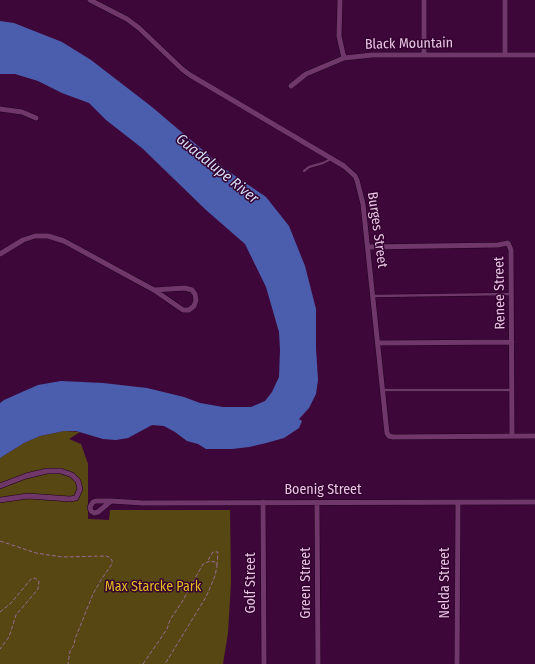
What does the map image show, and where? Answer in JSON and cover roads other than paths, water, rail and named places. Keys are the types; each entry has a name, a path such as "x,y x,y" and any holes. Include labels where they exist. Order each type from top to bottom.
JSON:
{"street":[{"name":"Burges Street","path":"90,0 127,19 139,28 190,75 331,158 350,170 358,180 363,204 387,433 389,436 535,436"},
{"path":"340,0 339,36 344,58"},
{"path":"424,0 424,55"},
{"path":"505,0 505,55"},
{"name":"Black Mountain","path":"290,86 306,74 344,58 372,55 535,55"},
{"path":"0,109 22,112 36,118"},
{"path":"0,254 23,240 35,236 48,236 64,241 154,290 183,310 189,310 194,306 196,300 195,294 192,290 185,288 154,290"},
{"name":"Renee Street","path":"368,247 498,245 508,243 511,250 512,294 512,436"},
{"path":"378,343 512,342"},
{"path":"0,486 26,476 47,471 61,471 72,475 78,481 80,489 76,498 70,499 28,496 0,500"},
{"name":"Boenig Street","path":"111,502 535,502"},
{"name":"Golf Street","path":"263,502 264,664"},
{"name":"Nelda Street","path":"457,664 458,502"},
{"name":"Green Street","path":"317,503 318,664"}],"lane":[{"path":"304,171 309,167 323,163 331,158"},
{"path":"373,296 512,294"},
{"path":"383,390 512,390"}],"water":[{"name":"Guadalupe River","path":"0,21 14,23 62,42 91,60 152,107 225,169 266,197 289,226 305,266 316,309 318,380 316,394 309,408 299,419 302,421 299,428 284,438 249,447 232,449 206,449 198,444 187,441 164,426 152,425 128,438 116,440 103,439 76,431 64,431 40,436 24,443 0,458 0,403 38,385 61,381 103,383 147,388 184,397 200,403 223,407 251,407 265,401 272,392 279,377 280,350 279,332 266,287 245,244 206,210 142,148 106,120 89,103 62,93 38,81 15,74 0,74"}],"park label":[{"name":"Max Starcke Park","path":"153,587"}]}
